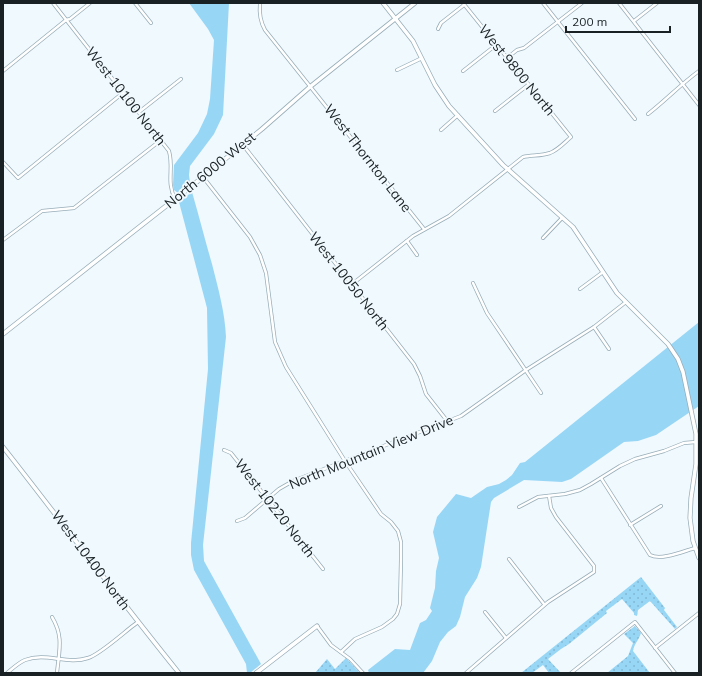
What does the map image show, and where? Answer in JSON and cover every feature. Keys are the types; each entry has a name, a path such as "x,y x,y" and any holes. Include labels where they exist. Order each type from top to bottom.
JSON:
{"street":[{"name":"West 10100 North","path":"53,3 169,151 171,160 169,183 175,199"},
{"path":"3,71 66,20 70,19 90,3"},
{"path":"135,3 151,23"},
{"path":"383,3 413,41 420,59 441,96 507,169 573,227 618,293 675,354 681,368 694,422 697,442 690,512 691,531 699,558"},
{"name":"North 6000 West","path":"3,334 203,177 311,86 415,3"},
{"path":"543,3 635,119"},
{"path":"507,58 517,50 524,48 582,3"},
{"path":"620,3 699,105"},
{"path":"634,22 657,3"},
{"name":"West Thornton Lane","path":"260,4 259,16 265,30 424,229"},
{"path":"438,29 441,23 464,4"},
{"name":"West 9800 North","path":"464,4 571,137 555,151 548,154 523,157 507,169"},
{"path":"463,71 496,45"},
{"path":"397,70 420,59"},
{"path":"648,114 699,71"},
{"path":"139,112 181,79"},
{"path":"495,111 528,85"},
{"path":"3,162 18,178 124,92"},
{"path":"441,130 458,115"},
{"path":"3,240 42,211 74,208 161,140"},
{"name":"West 10050 North","path":"242,145 414,364 426,394 448,422"},
{"path":"351,285 424,229 449,216 507,169"},
{"path":"203,177 250,237 260,255 266,273 275,342 286,367 381,514 391,522 398,531 401,542 401,560 400,604 397,614 382,627 361,635 355,639 341,652"},
{"path":"543,238 562,218"},
{"path":"407,241 417,255"},
{"path":"580,289 603,272"},
{"path":"473,283 487,313 541,393"},
{"name":"North Mountain View Drive","path":"236,521 245,518 279,489 293,481 461,416 526,370 594,327 626,302"},
{"path":"594,327 608,349"},
{"path":"519,508 534,499 575,492 635,459 664,451 684,442 697,442"},
{"name":"West 10400 North","path":"3,447 179,673"},
{"name":"West 10220 North","path":"224,450 231,453 323,570"},
{"path":"601,478 647,553 651,556 665,556 695,548"},
{"path":"466,673 544,604 592,574 595,569 593,564 556,517 551,508 549,496"},
{"path":"630,525 661,506"},
{"path":"509,559 544,604"},
{"path":"485,612 506,638"},
{"path":"655,648 699,613"},
{"path":"52,617 57,626 61,642 57,673"},
{"path":"7,673 23,661 38,657 75,661 89,658 138,622"},
{"path":"570,673 635,622 675,673"},
{"path":"258,672 317,626 331,645 350,658 363,673"}],"shaded area":[{"path":"189,3 229,3 223,115 214,134 190,166 190,183 178,193 174,190 173,185 174,165 198,133 207,114 210,99 214,40"},
{"path":"192,192 219,291 226,337 203,545 204,561 261,664 250,673 247,673 246,664 194,570 191,555 208,369 207,308 179,202"},
{"path":"699,322 699,406 656,435 638,441 624,442 571,479 562,482 524,480 494,498 491,502 481,567 477,578 465,597 456,626 448,632 440,642 432,661 423,673 369,673 368,670 395,649 410,650 420,623 426,620 432,611 430,608 435,588 436,571 439,558 433,532 437,517 456,494 471,498 487,487 499,484 506,480 512,475 520,463 525,462"},
{"path":"641,577 665,608 664,610 677,627 675,629 650,601 638,610 637,616 634,615 622,599 606,611 607,613 569,644 548,659 561,673 549,673 543,665 532,673 521,673"},
{"path":"635,626 641,633 633,651 650,673 607,673 628,656 633,643 624,634"},
{"path":"346,658 360,673 315,673 327,659 335,669"}]}
